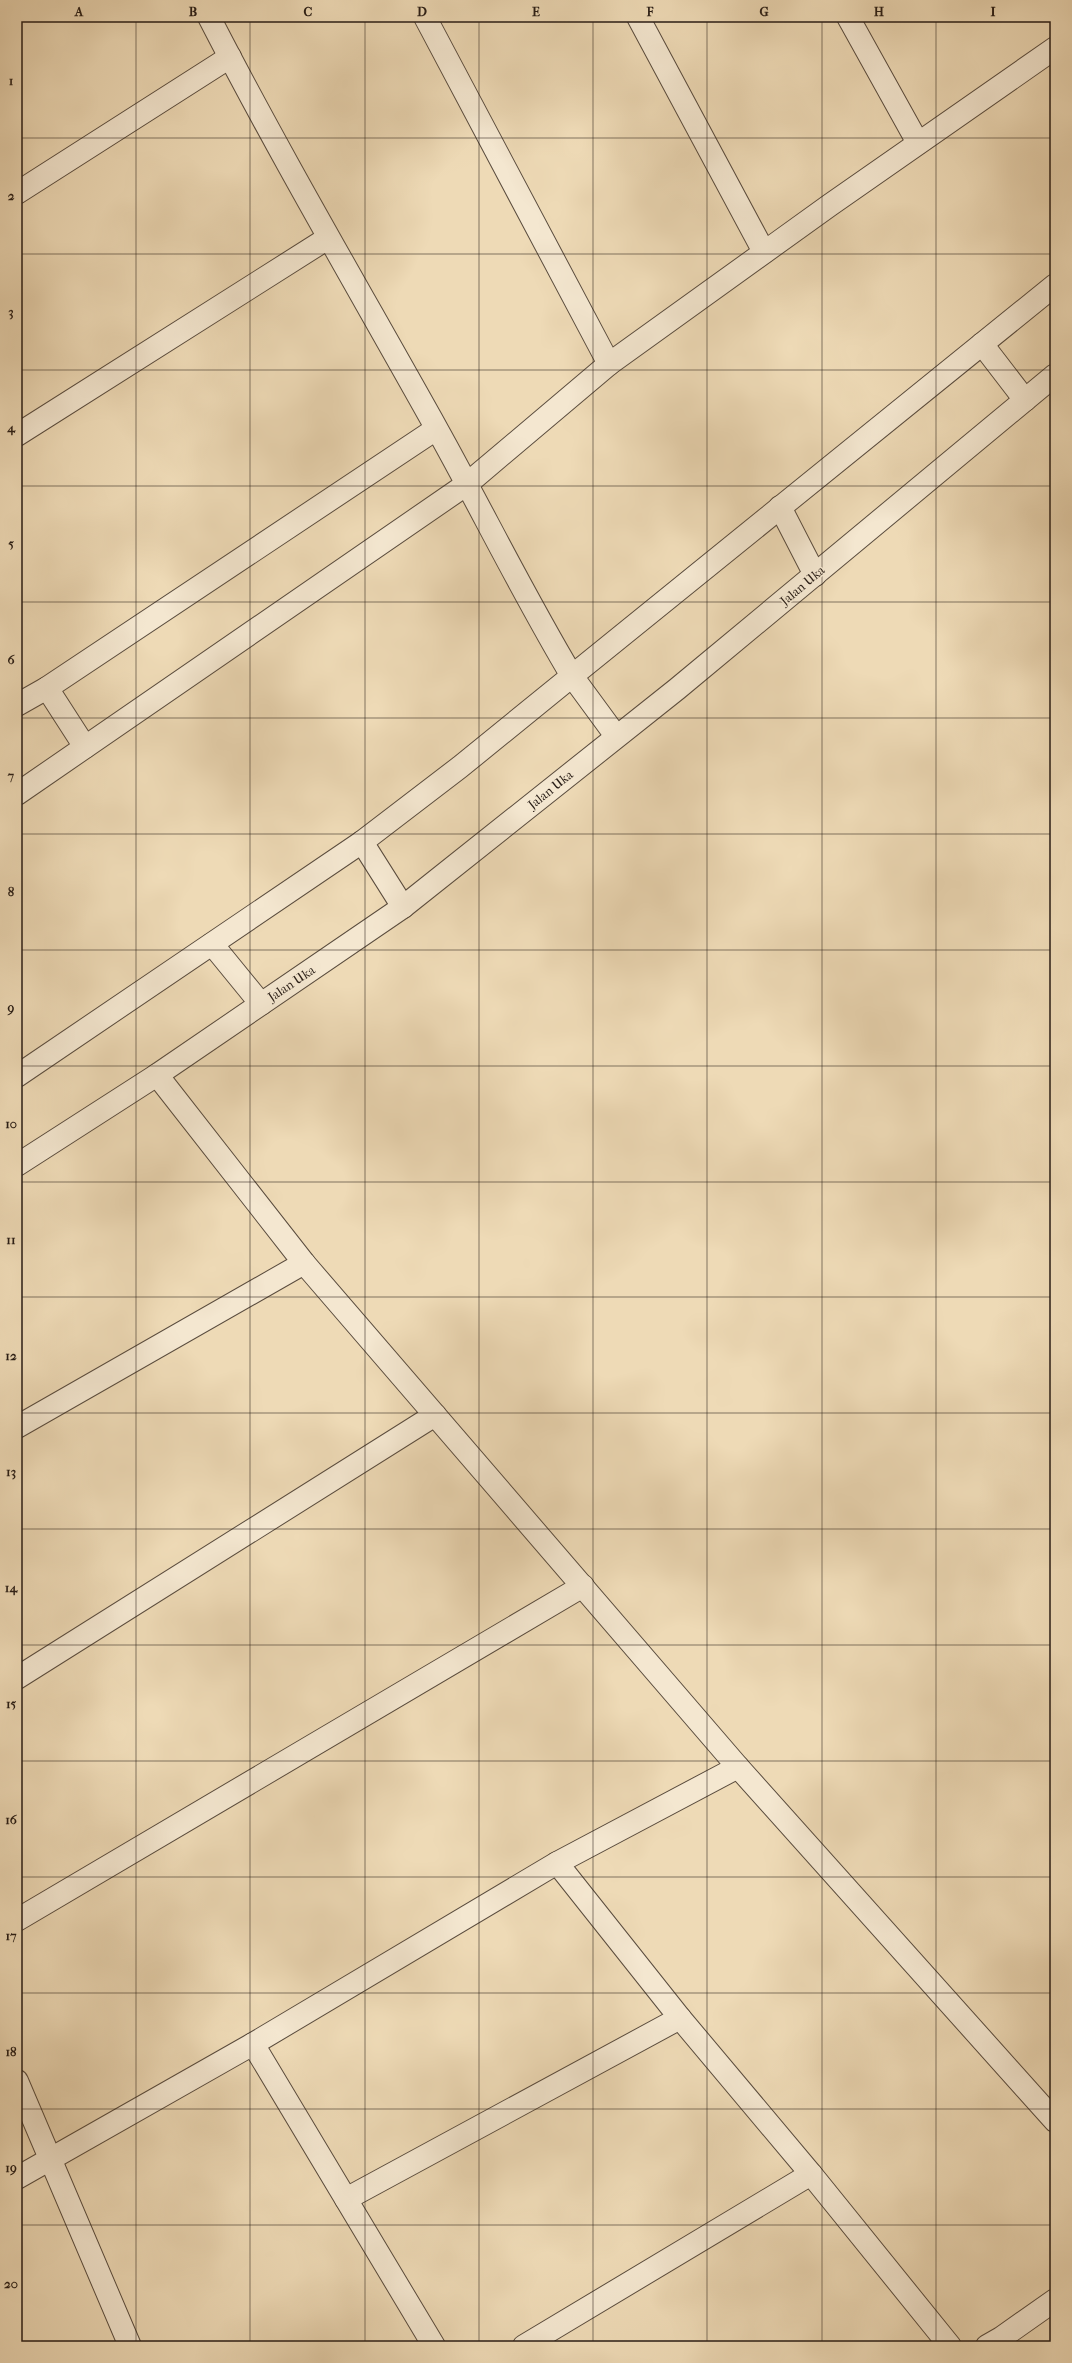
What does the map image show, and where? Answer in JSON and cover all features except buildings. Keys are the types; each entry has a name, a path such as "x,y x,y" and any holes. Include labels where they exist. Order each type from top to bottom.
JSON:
{"street":[{"path":"209,17 328,238 467,484 519,585 572,676 616,736"},
{"path":"425,17 610,364"},
{"path":"638,17 764,252"},
{"path":"848,17 918,143"},
{"path":"17,794 467,484 610,364 764,252 1055,48"},
{"path":"17,193 230,57"},
{"path":"17,435 328,238"},
{"path":"17,1076 362,842 460,767 1055,285"},
{"path":"982,344 1025,400"},
{"name":"Jalan Uka","path":"17,1165 157,1075 403,907 616,736 677,690 1055,375"},
{"path":"17,705 47,688 436,429"},
{"path":"780,507 815,575"},
{"path":"47,688 85,747"},
{"path":"362,842 403,907"},
{"path":"212,944 261,1004"},
{"path":"157,1075 304,1263 738,1767 1055,2121"},
{"path":"17,1427 304,1263"},
{"path":"17,1678 435,1414"},
{"path":"17,1920 583,1586"},
{"path":"17,2178 253,2044 557,1863 738,1767"},
{"path":"557,1863 680,2018 810,2174 950,2346"},
{"path":"346,2199 680,2018"},
{"path":"253,2044 434,2346"},
{"path":"17,2081 130,2346"},
{"path":"524,2346 810,2174"},
{"path":"999,2343 1055,2300"}]}
